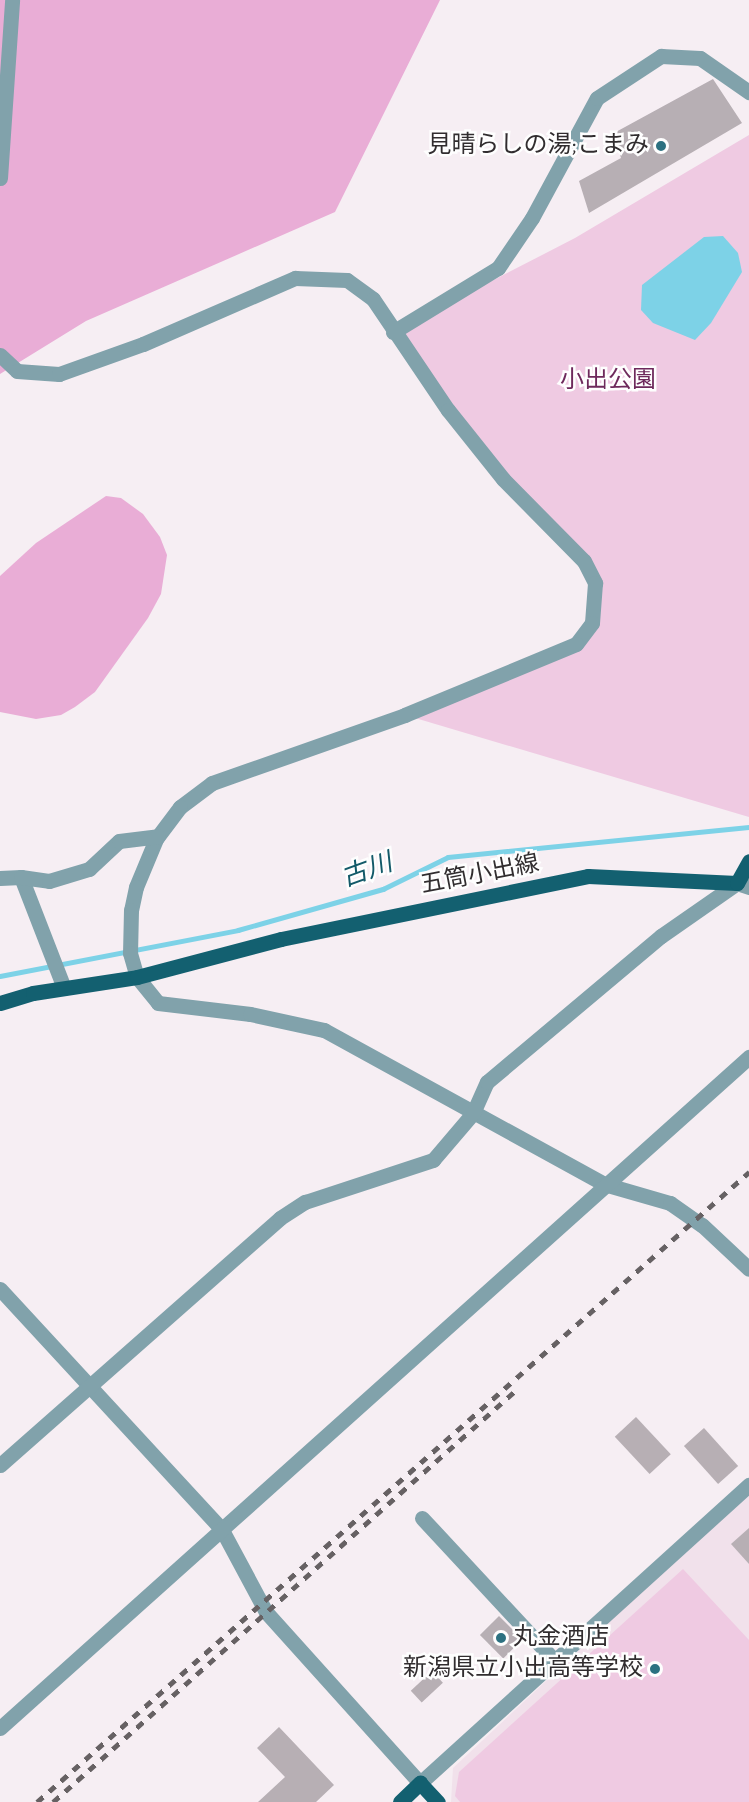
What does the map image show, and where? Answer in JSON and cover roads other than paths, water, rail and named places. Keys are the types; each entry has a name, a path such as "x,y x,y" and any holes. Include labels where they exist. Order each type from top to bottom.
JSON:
{"main road":[{"path":"743,885 749,861"},
{"name":"五筒小出線","path":"0,1003 64,988 137,977 281,939 588,876 743,885"},
{"path":"400,1802 420,1783 438,1802"}],"street":[{"path":"0,178 12,0"},
{"path":"393,332 498,268 532,218 597,98 661,56 700,58 749,92"},
{"path":"0,355 17,371 60,374 143,344 295,278 347,280 373,298 393,332 503,479 584,561 595,583 592,623 576,644 405,715 212,783 180,807 158,836 143,865 131,910 130,953 137,977 158,1003 250,1014 324,1030 604,1184 670,1203 702,1225 749,1269"},
{"path":"0,878 21,877 49,881 89,869 119,841 158,836"},
{"path":"21,877 64,988"},
{"path":"0,1465 280,1218 305,1202 433,1160 472,1113 487,1082 661,936 743,885"},
{"path":"0,1728 604,1184 749,1057"},
{"path":"0,1289 222,1530 266,1612 420,1783 749,1485"},
{"path":"422,1518 555,1661"}],"water":[{"path":"723,236 738,253 742,272 711,323 695,340 653,323 641,310 642,285 704,237"}],"waterway":[{"name":"古川","path":"0,976 238,930 383,889 448,857 749,827"}],"railway":[{"path":"37,1802 749,1172"},
{"path":"53,1802 516,1390"}],"place":[{"name":"見晴らしの湯;こまみ","path":"661,146"},
{"name":"丸金酒店","path":"501,1638"},
{"name":"新潟県立小出高等学校","path":"655,1669"}],"park label":[{"name":"小出公園","path":"608,381"}]}
